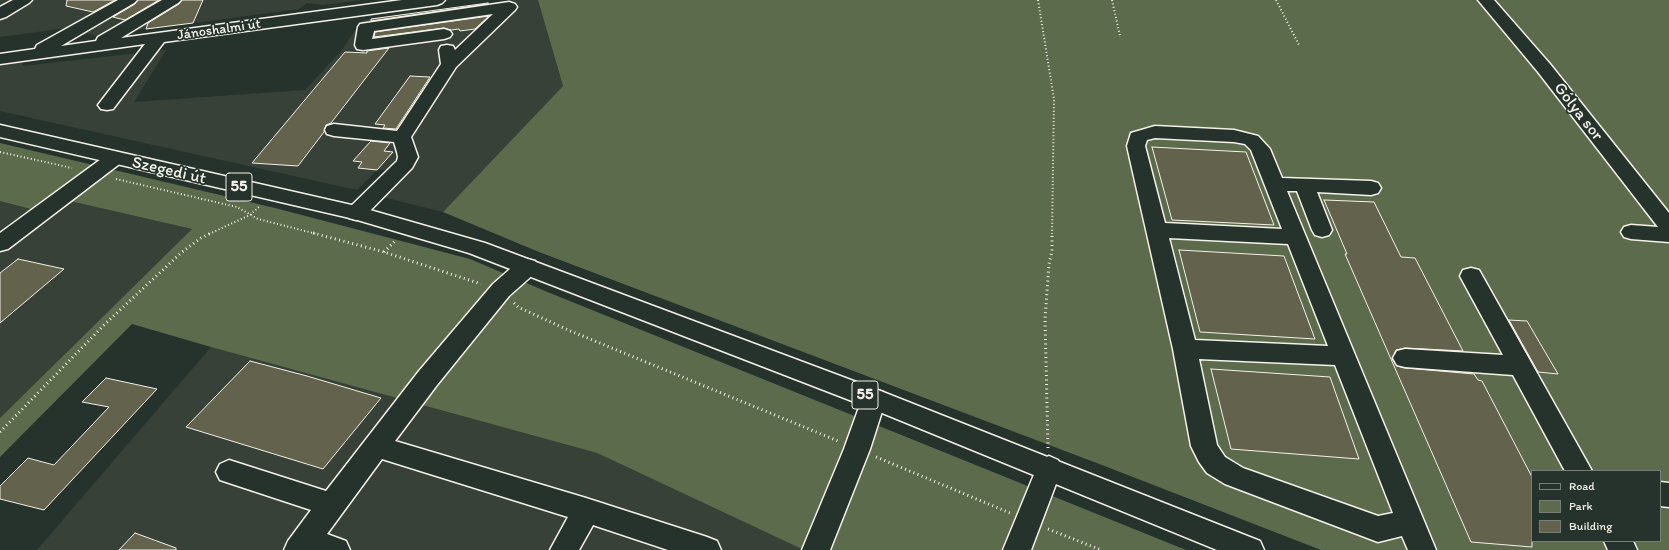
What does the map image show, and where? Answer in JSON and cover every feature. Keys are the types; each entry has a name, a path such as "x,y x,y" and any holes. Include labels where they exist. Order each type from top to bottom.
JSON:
{"main road":[{"path":"0,14 24,0"},
{"path":"33,55 129,0"},
{"path":"97,46 173,0"},
{"path":"292,20 320,0"},
{"name":"Jánoshalmi út","path":"0,59 437,0"},
{"name":"Gólya sor","path":"1486,0 1544,68 1669,227"},
{"path":"402,137 450,64 510,7 366,27 363,45 444,34"},
{"path":"442,17 450,64"},
{"path":"107,105 158,38"},
{"path":"334,130 402,137"},
{"name":"Szegedi út","path":"0,131 356,214 478,248 527,267"},
{"path":"1410,522 1378,529 1234,476 1220,468 1208,454 1204,446 1185,349 1136,146 1138,138 1144,133 1155,132 1234,136 1251,140 1260,149 1422,550"},
{"path":"356,214 405,164 408,157 402,137"},
{"path":"0,244 114,158"},
{"path":"1274,184 1371,188"},
{"path":"1304,185 1322,230"},
{"path":"1157,230 1295,237"},
{"path":"1631,232 1669,235"},
{"path":"336,550 302,545 428,378 501,290 527,267"},
{"name":"55","path":"527,267 874,399 1250,550"},
{"path":"1471,276 1578,470"},
{"path":"1185,349 1344,356"},
{"path":"1405,358 1521,366"},
{"path":"816,550 857,449 874,399"},
{"path":"376,446 586,510 707,550"},
{"path":"1017,550 1049,468"},
{"path":"229,472 332,505"},
{"path":"564,550 586,510"}],"path":[{"path":"1038,0 1054,99 1052,251 1049,264 1045,319 1049,468"},
{"path":"1112,0 1120,36"},
{"path":"1276,0 1299,45"},
{"path":"0,152 237,207 258,219 384,252 501,290 518,307 568,330 1101,550"},
{"path":"0,432 106,324 182,252 201,238 250,215 272,195"}],"shaded area":[{"path":"0,0 362,0 323,5 307,3 299,9 141,30 122,25 101,37 66,28 0,37"},
{"path":"513,0 538,0 563,86 443,212 383,197 405,173 378,169 357,190 0,111 0,61 20,58 23,66 166,50 134,102 305,90 342,50 362,20"},
{"path":"48,196 192,229 0,418 0,201 31,208"},
{"path":"211,347 597,453 804,550 37,550"}],"green space":[{"path":"538,0 1669,0 1669,550 1321,550 1102,465 539,252 443,212 563,86"},
{"path":"0,143 275,208 470,259 545,291 1186,550 804,550 597,453 132,324 0,457 0,418 192,229 48,196 31,209 0,201"}],"building":[{"path":"67,0 115,0 93,12 66,6"},
{"path":"138,0 159,0 125,20 113,17 135,4"},
{"path":"182,0 203,0 193,23 146,29 148,23 179,4"},
{"path":"488,4 371,21 371,19"},
{"path":"489,16 475,29 460,31 459,29 451,30 444,28 374,37 375,32"},
{"path":"389,48 331,123 326,125 324,132 298,166 252,163 345,52 367,53 367,51"},
{"path":"410,76 430,77 396,129 383,128 385,125 375,124"},
{"path":"371,141 390,143 384,151 393,152 377,170 358,168 362,162 353,161"},
{"path":"1152,147 1246,152 1274,225 1172,220"},
{"path":"1324,200 1374,202 1401,257 1415,258 1463,351 1405,348 1396,350 1392,359 1397,366 1405,368 1474,374 1478,380 1482,381 1531,475 1532,547 1471,542 1345,254 1347,254"},
{"path":"1179,250 1284,256 1315,339 1200,332"},
{"path":"18,259 64,269 0,323 0,273"},
{"path":"1509,320 1527,321 1558,374 1538,372"},
{"path":"250,361 381,398 323,469 186,427"},
{"path":"1211,369 1330,377 1359,459 1231,449"},
{"path":"106,378 157,389 44,510 0,499 0,486 28,458 54,465 109,407 82,402"},
{"path":"135,533 176,548 176,550 119,550"}]}
